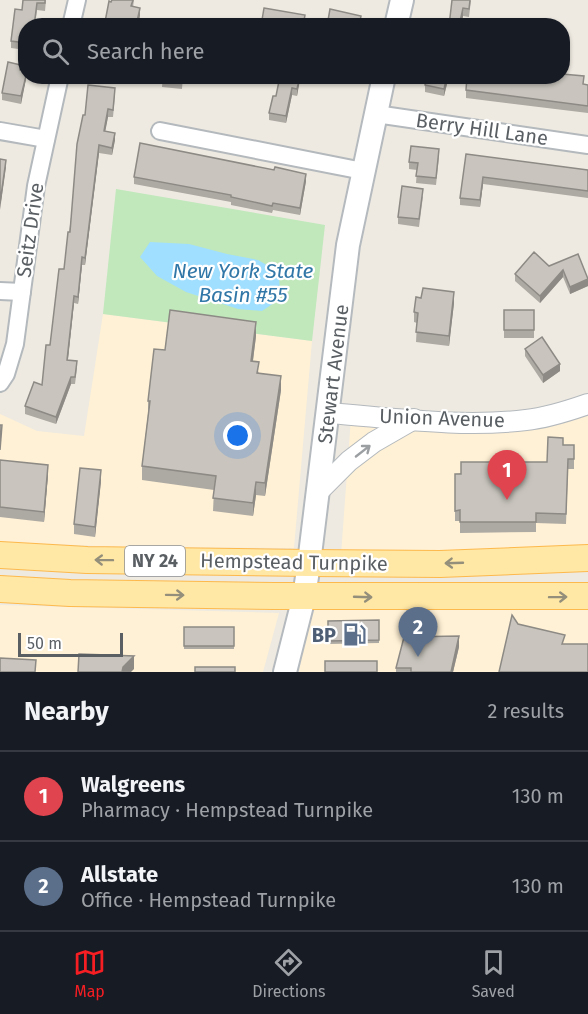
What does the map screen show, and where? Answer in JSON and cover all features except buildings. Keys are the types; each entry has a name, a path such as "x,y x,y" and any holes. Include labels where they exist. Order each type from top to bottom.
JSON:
{"main road":[{"path":"398,18 402,0"},
{"name":"Stewart Avenue","path":"285,672 304,597 320,490 348,245 382,84"},
{"name":"Hempstead Turnpike","path":"0,555 87,560 440,564 588,558"},
{"name":"Hempstead Turnpike","path":"0,589 70,593 304,597 588,596"}],"street":[{"path":"73,18 77,0"},
{"name":"Seitz Drive","path":"0,382 6,374 15,344 36,186 58,84"},
{"name":"Berry Hill Lane","path":"376,114 588,145"},
{"path":"0,131 46,139"},
{"path":"160,131 363,171"},
{"path":"0,291 22,292"},
{"name":"Union Avenue","path":"329,413 469,424 526,420 558,414 588,404"},
{"path":"320,490 349,461 374,442 414,419"}],"shaded area":[{"path":"103,314 312,341 294,548 122,547 0,542 0,414 37,431 84,436"},
{"path":"588,405 588,558 341,555 351,418 441,428"},
{"path":"312,602 588,602 588,672 299,672"},
{"path":"0,605 279,613 263,672 0,672"}],"green space":[{"path":"116,189 325,225 312,341 103,314"}],"water":[{"name":"New York State Basin #55","path":"150,242 189,244 258,260 279,272 280,299 262,311 238,309 186,292 157,276 140,257"}],"place":[{"name":"Walgreens","path":"507,500"},
{"name":"BP","path":"354,635"},
{"name":"Allstate","path":"418,657"}]}
